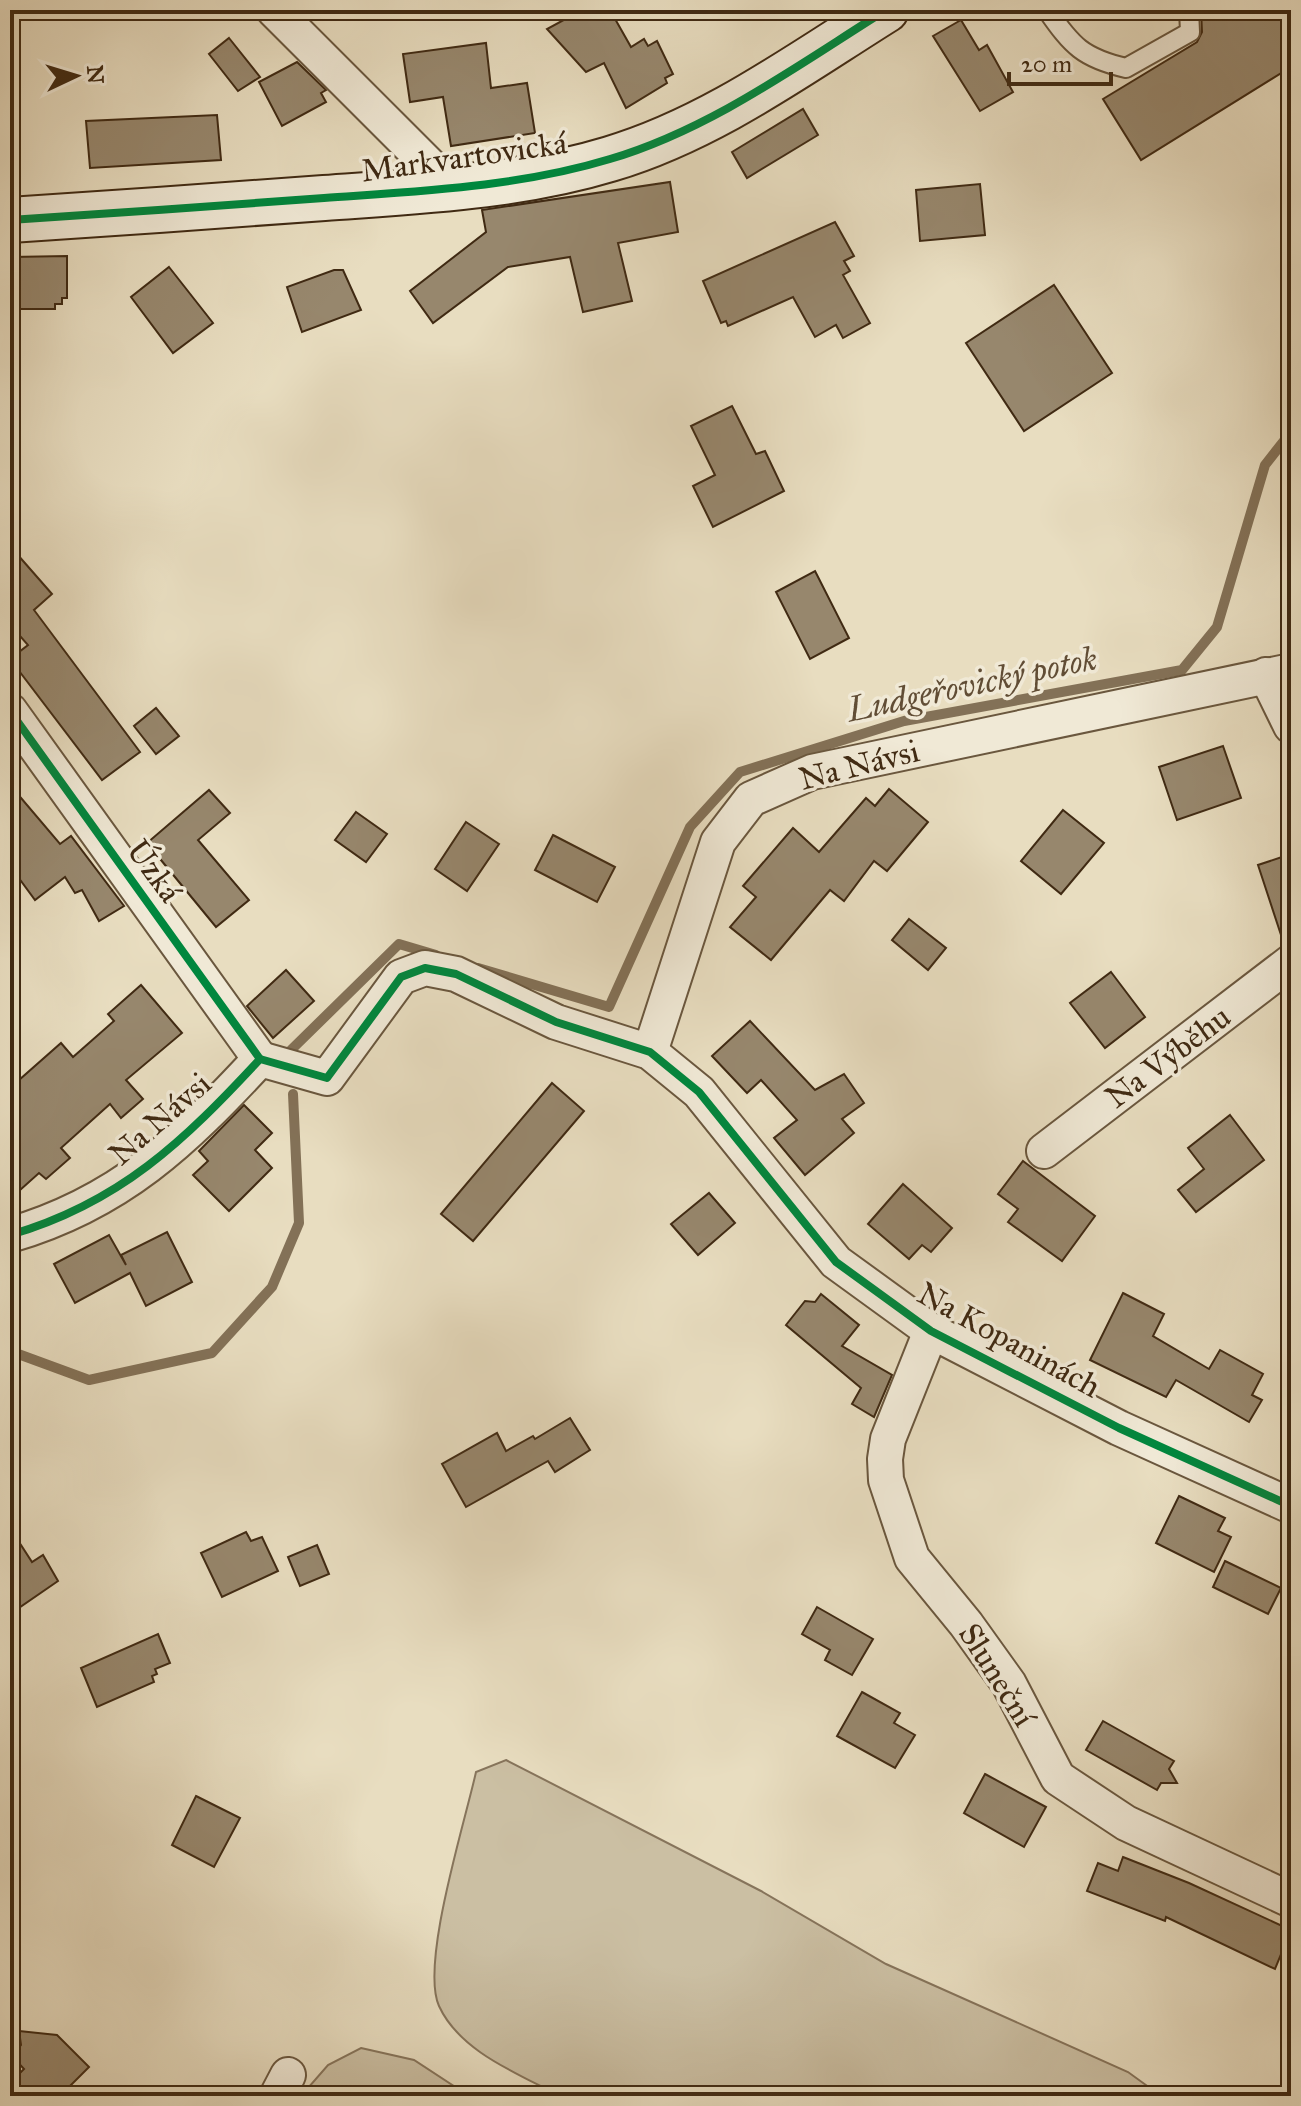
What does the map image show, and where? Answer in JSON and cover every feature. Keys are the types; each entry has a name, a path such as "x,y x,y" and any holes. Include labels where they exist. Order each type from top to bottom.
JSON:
{"street":[{"path":"274,10 453,189"},
{"name":"Markvartovická","path":"10,220 453,189 611,159 679,133 739,102 886,10"},
{"path":"1278,673 1291,726"},
{"name":"Na Návsi","path":"650,1052 718,842 751,799 812,772 1278,673"},
{"name":"Úzká","path":"10,711 260,1059"},
{"name":"Na Výběhu","path":"1044,1151 1291,962"},
{"path":"260,1059 327,1078 401,977 425,968 456,974 556,1022 650,1052"},
{"name":"Na Kopaninách","path":"650,1052 699,1092 836,1262 931,1331 1119,1428 1291,1506"},
{"name":"Na Návsi","path":"10,1235 47,1224 138,1176 206,1117 260,1059"},
{"name":"Sluneční","path":"931,1331 888,1439 885,1459 886,1480 912,1558 966,1624 1009,1684 1058,1778 1126,1823 1291,1900"}],"lane":[{"path":"1047,10 1065,35 1094,61 1126,68 1190,32 1189,10"}],"shaded area":[{"path":"506,1760 761,1891 886,1964 1128,2072 1161,2096 560,2096 492,2060 461,2036 439,2006 435,1986 439,1927 476,1772"},
{"path":"361,2048 414,2060 469,2096 301,2096 328,2065"}],"building":[{"path":"582,10 610,10 631,47 644,39 648,46 657,41 673,74 665,78 667,83 626,108 604,63 586,72 547,29"},
{"path":"1201,10 1291,10 1291,67 1141,160 1103,99 1197,42 1202,32"},
{"path":"961,20 979,50 987,45 1013,92 980,111 933,36"},
{"path":"229,38 260,77 238,91 209,54"},
{"path":"486,43 491,88 527,83 535,133 451,146 443,97 410,102 403,54"},
{"path":"297,62 326,90 321,93 326,102 282,126 259,82"},
{"path":"803,109 818,135 747,178 732,152"},
{"path":"217,115 221,160 90,168 86,121"},
{"path":"670,182 678,232 618,243 632,301 583,312 570,257 508,267 433,323 410,291 486,232 482,210"},
{"path":"980,184 985,235 920,241 916,190"},
{"path":"835,222 854,256 844,261 850,271 843,275 870,323 843,338 836,325 815,337 793,297 728,326 726,321 721,323 703,281"},
{"path":"67,256 67,298 62,298 62,304 55,304 55,309 12,309 11,257"},
{"path":"169,267 213,323 173,353 131,297"},
{"path":"334,270 343,270 361,310 302,332 287,287"},
{"path":"1054,285 1112,373 1024,431 966,343"},
{"path":"732,406 756,454 765,451 784,491 713,527 693,486 715,475 691,426"},
{"path":"10,546 52,594 34,610 140,752 102,780 10,659 28,645 13,628 10,631"},
{"path":"815,571 849,638 810,659 776,592"},
{"path":"156,708 179,736 156,754 134,726"},
{"path":"1223,746 1241,798 1177,820 1159,767"},
{"path":"10,785 60,844 71,836 124,906 99,921 82,890 75,893 65,877 35,900 10,866"},
{"path":"889,789 928,822 887,871 874,861 844,901 830,890 771,960 730,927 756,897 743,886 793,828 819,852 866,798 875,806"},
{"path":"209,790 230,813 198,840 249,900 216,927 147,843"},
{"path":"1063,810 1104,843 1061,894 1021,861"},
{"path":"356,812 387,834 366,862 335,840"},
{"path":"466,822 499,844 467,891 435,869"},
{"path":"553,835 615,867 597,902 535,870"},
{"path":"1291,854 1291,942 1284,944 1258,865"},
{"path":"909,919 946,948 928,970 892,940"},
{"path":"286,970 314,1001 273,1038 247,1006"},
{"path":"1111,972 1145,1017 1105,1048 1070,1003"},
{"path":"141,985 182,1033 126,1080 143,1099 121,1118 110,1104 61,1148 70,1158 46,1179 39,1173 10,1199 10,1088 61,1043 73,1057 114,1021 108,1014"},
{"path":"750,1021 815,1090 844,1074 864,1103 842,1119 854,1133 805,1175 774,1138 797,1120 761,1080 747,1093 712,1056"},
{"path":"552,1083 584,1111 473,1241 441,1214"},
{"path":"244,1105 272,1133 255,1150 272,1168 229,1211 193,1175 208,1161 199,1151"},
{"path":"1230,1115 1264,1160 1196,1212 1178,1190 1204,1169 1188,1148"},
{"path":"1023,1161 1095,1216 1062,1261 1008,1222 1018,1209 998,1194"},
{"path":"903,1184 952,1228 931,1252 922,1245 909,1259 868,1224"},
{"path":"709,1193 735,1223 698,1255 671,1224"},
{"path":"167,1232 192,1282 146,1306 130,1273 75,1303 54,1264 109,1235 126,1265 121,1255"},
{"path":"1123,1293 1164,1314 1153,1336 1209,1369 1220,1350 1263,1374 1252,1395 1262,1400 1249,1422 1176,1380 1166,1397 1090,1360"},
{"path":"821,1294 859,1325 842,1346 892,1375 874,1417 852,1404 861,1388 786,1325 805,1301 815,1302"},
{"path":"570,1418 590,1450 555,1472 548,1461 466,1507 442,1464 497,1433 506,1451 533,1436 535,1439"},
{"path":"1179,1496 1225,1518 1218,1531 1231,1537 1214,1572 1156,1543"},
{"path":"10,1528 32,1562 43,1555 58,1581 10,1614"},
{"path":"246,1532 251,1541 262,1537 278,1571 222,1597 201,1553"},
{"path":"317,1545 329,1574 300,1586 288,1557"},
{"path":"1225,1561 1281,1588 1268,1614 1213,1587"},
{"path":"817,1607 873,1639 852,1675 825,1660 830,1650 802,1634"},
{"path":"158,1634 170,1663 155,1669 157,1674 152,1676 154,1682 97,1707 81,1668"},
{"path":"862,1692 900,1713 894,1723 915,1735 895,1768 837,1736"},
{"path":"1103,1721 1174,1761 1169,1769 1177,1783 1161,1783 1157,1790 1086,1750"},
{"path":"985,1774 1046,1807 1024,1847 964,1813"},
{"path":"196,1796 240,1818 214,1867 172,1845"},
{"path":"1123,1857 1189,1883 1291,1930 1275,1969 1166,1917 1165,1921 1087,1891 1098,1863 1118,1871"},
{"path":"19,2031 57,2035 89,2067 60,2096 10,2096 10,2083 24,2069 12,2056 21,2045"}],"waterway":[{"path":"1291,332 1287,339 1291,406"},
{"name":"Ludgeřovický potok","path":"478,968 609,1007 690,827 740,772 904,721 1182,670 1217,627 1265,465 1291,432"},
{"name":"Ludgeřovický potok","path":"291,1050 399,944 436,955"},
{"name":"Ludgeřovický potok","path":"10,1351 89,1380 212,1353 272,1287 299,1223 293,1094"}],"cycle path":[{"path":"10,220 432,190 504,182 575,168 647,146 719,113 886,10"},
{"path":"10,711 260,1059"},
{"path":"10,1235 85,1206 148,1166 204,1117 260,1059 327,1078 401,977 425,968 456,974 556,1022 650,1052 699,1092 836,1262 931,1331 1119,1428 1291,1506"}]}
